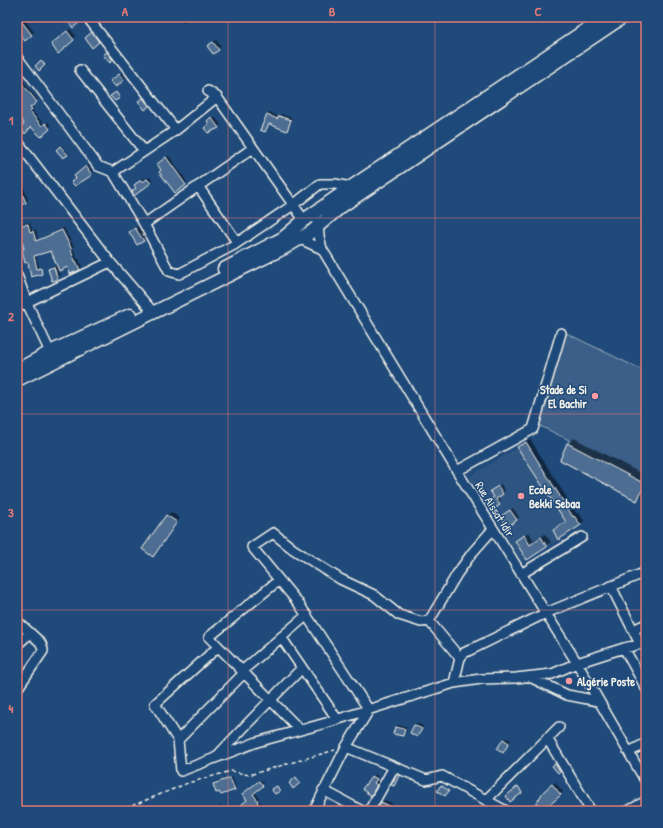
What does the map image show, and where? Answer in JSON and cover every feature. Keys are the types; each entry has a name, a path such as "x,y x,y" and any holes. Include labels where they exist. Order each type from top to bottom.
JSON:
{"main road":[{"path":"17,370 50,352 272,255 297,233 307,218 605,17"},
{"path":"297,233 318,225 342,206 623,17"},
{"path":"17,380 150,309"}],"street":[{"path":"87,17 176,130"},
{"path":"17,57 98,166 114,172 169,271 179,274 237,242 293,205 320,184 335,184 351,187"},
{"path":"80,70 144,152"},
{"path":"208,91 217,98 293,205 307,218 316,218 322,249"},
{"path":"114,172 176,130 217,98"},
{"path":"17,141 110,262 150,309"},
{"path":"144,224 253,148"},
{"path":"198,186 237,242"},
{"path":"297,233 322,249"},
{"name":"Rue Aissat Idir","path":"322,249 457,471 577,663 646,782"},
{"path":"17,307 110,262"},
{"path":"17,275 26,303 50,352"},
{"path":"457,471 533,429 561,333"},
{"path":"429,621 457,574 472,553 493,529"},
{"path":"369,710 299,604 252,547 273,533 293,549 340,578 374,595 399,615 421,622 429,621"},
{"path":"521,574 582,537"},
{"path":"454,683 460,658 464,653 546,614 646,572"},
{"path":"279,580 208,637 300,730"},
{"path":"218,647 156,704 178,740 181,772 258,742 369,710 454,683 481,679 530,677 552,674 577,663 624,648 643,644 633,630 611,586"},
{"path":"178,740 243,672 281,637 307,616"},
{"path":"17,621 43,645 43,651 17,689"},
{"path":"429,621 460,658"},
{"path":"633,630 646,624"},
{"path":"17,645 30,633"},
{"path":"281,637 337,719"},
{"path":"624,648 646,688"},
{"path":"214,760 302,668"},
{"path":"530,677 568,695 598,701"},
{"path":"314,811 323,790 346,747 369,710"},
{"path":"486,800 559,727"},
{"path":"548,738 591,811"},
{"path":"629,752 646,743"},
{"path":"346,747 426,780 442,776 506,811"},
{"path":"369,811 394,767"},
{"path":"323,790 362,811"},
{"path":"628,811 646,801"}],"path":[{"path":"119,811 195,781 231,771 249,775 346,747"}],"shaded area":[{"name":"Stade de Si El Bachir","path":"564,332 646,372 646,482 637,501 560,460 569,440 538,425"},
{"name":"Ecole Bekki Sebaa","path":"526,442 581,525 523,563 469,477"}],"building":[{"path":"64,17 81,17 82,20 73,28"},
{"path":"22,22 32,35 25,41 17,31 17,26"},
{"path":"67,31 74,40 58,54 51,44"},
{"path":"92,32 99,42 92,48 85,38"},
{"path":"213,42 219,50 213,54 207,46"},
{"path":"107,52 113,60 110,63 103,55"},
{"path":"41,60 45,65 39,71 35,66"},
{"path":"119,74 124,80 116,87 110,81"},
{"path":"17,77 37,102 30,108 32,110 30,112 42,126 45,123 50,129 41,137 31,127 25,134 20,128 24,124 17,113"},
{"path":"116,92 120,98 115,101 110,96"},
{"path":"143,98 149,106 145,110 138,101"},
{"path":"267,114 277,119 279,116 291,120 287,131 269,124 265,132 260,130"},
{"path":"211,117 219,128 208,133 204,128 209,124 207,121"},
{"path":"60,146 68,155 63,158 56,150"},
{"path":"166,157 186,185 175,193 159,172 161,170 157,164"},
{"path":"86,166 92,175 75,186 71,182 76,178 74,176"},
{"path":"147,179 151,183 134,196 132,191 136,188 134,185 141,180 143,182"},
{"path":"17,180 26,203 17,206"},
{"path":"28,224 30,232 33,231 36,241 62,230 80,270 70,274 68,267 59,271 51,251 34,256 37,269 41,268 42,274 31,277 28,262 25,263 22,250 24,249 18,226"},
{"path":"135,228 144,241 137,245 129,232"},
{"path":"54,267 58,280 52,281 48,269"},
{"path":"526,442 573,517 574,516 581,525 558,540 553,530 566,522 517,447"},
{"path":"567,443 645,484 637,501 560,460"},
{"path":"498,486 503,494 496,499 500,505 491,511 486,503 494,497 490,491"},
{"path":"510,510 517,520 507,527 501,516"},
{"path":"166,515 177,522 153,557 142,549"},
{"path":"524,535 530,545 541,537 547,547 527,560 515,541"},
{"path":"414,725 422,729 417,737 410,733"},
{"path":"395,727 405,729 403,736 393,734"},
{"path":"503,739 509,743 503,753 497,749"},
{"path":"555,764 560,772 558,773 552,766"},
{"path":"397,774 399,776 394,786 391,785"},
{"path":"372,776 377,779 374,783 377,785 371,796 362,789"},
{"path":"296,777 300,783 293,789 289,783"},
{"path":"230,778 235,790 221,795 219,792 216,793 213,784"},
{"path":"259,781 263,786 253,794 258,801 257,802 265,811 245,811 241,805 247,800 242,794"},
{"path":"552,784 561,795 547,807 556,811 532,811 543,792"},
{"path":"441,785 449,791 445,796 437,791"},
{"path":"277,786 280,791 275,794 271,789"},
{"path":"518,786 522,793 510,802 506,796"},
{"path":"381,802 390,806 387,811 376,811"}],"place":[{"name":"Stade de Si El Bachir","path":"595,396"},
{"name":"Ecole Bekki Sebaa","path":"521,496"},
{"name":"Algérie Poste","path":"569,681"}]}
